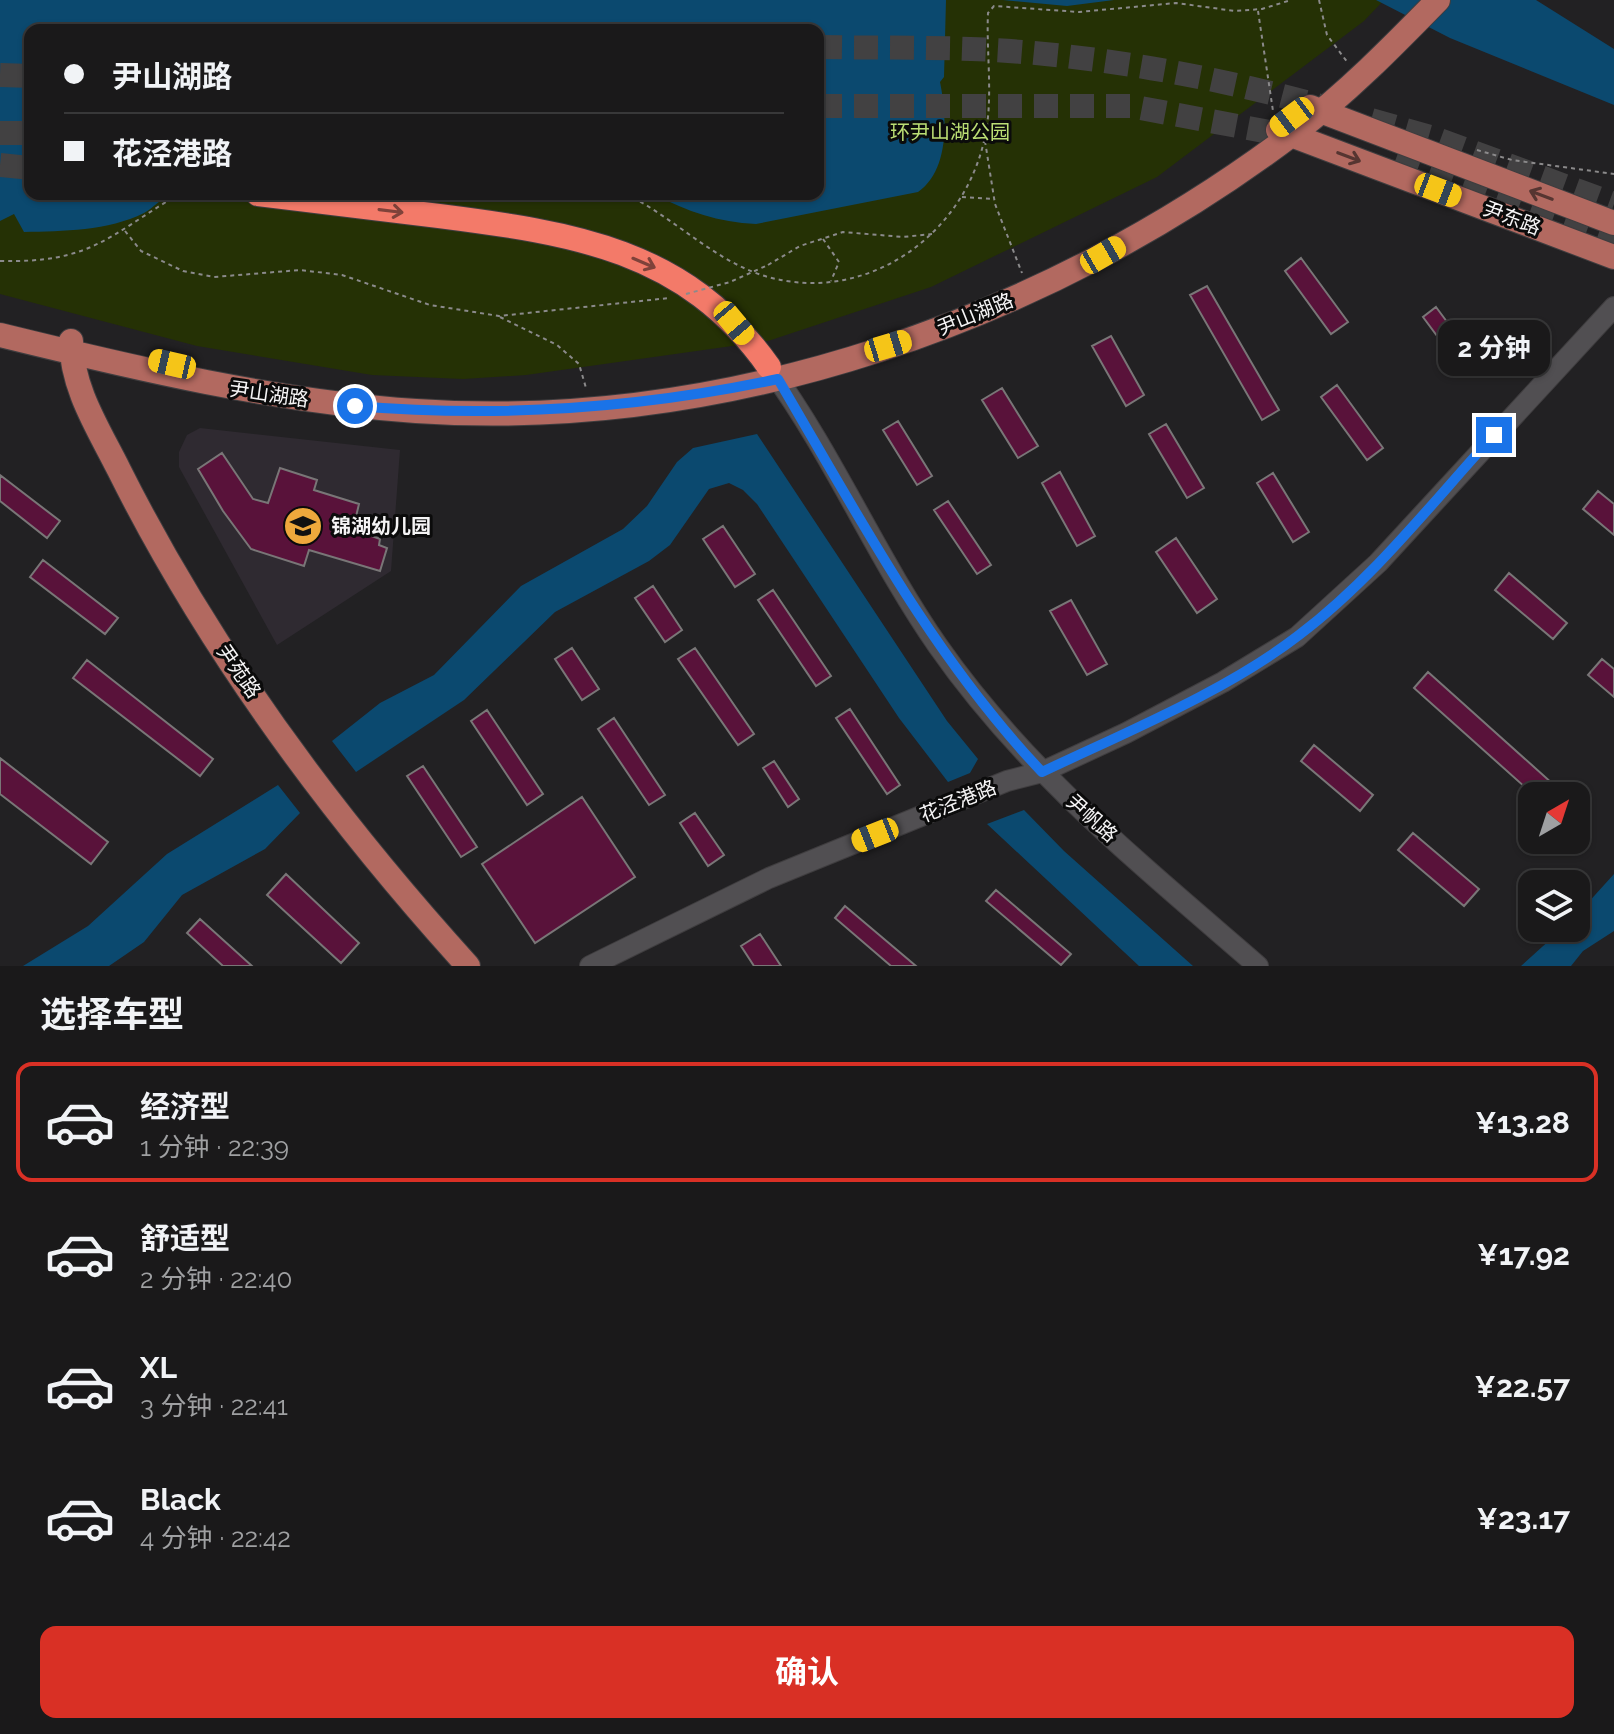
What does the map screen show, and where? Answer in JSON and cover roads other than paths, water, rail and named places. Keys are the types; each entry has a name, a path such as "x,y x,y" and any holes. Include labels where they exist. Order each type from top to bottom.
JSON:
{"highway":[{"path":"308,200 533,227 587,241 650,264 700,294 734,323 773,373"}],"main road":[{"name":"尹山湖路","path":"0,322 72,347 256,394 419,411 497,413 568,410 649,401 773,373 914,338 1051,282 1159,222 1314,108 1407,22 1420,0"},
{"name":"尹山湖路","path":"1314,108 1351,66 1438,0"},
{"name":"尹东路","path":"1314,108 1614,223"},
{"name":"尹山湖路","path":"0,335 245,380 346,394 487,401 588,394 773,373 908,326 1025,279 1149,213 1284,132"},
{"name":"尹东路","path":"1284,132 1614,257"},
{"name":"尹苑路","path":"72,347 77,385 142,516 194,605 306,768 396,887 468,966"}],"street":[{"name":"花泾港路","path":"590,966 769,878 1007,781 1042,772 1223,682 1297,637 1378,563 1614,307"},
{"name":"尹帆路","path":"773,373 939,647 1002,730 1042,772 1258,966"}],"water":[{"path":"0,0 946,0 944,77 940,82 944,142 936,170 928,182 918,192 756,224 704,215 666,200 824,200 824,24 24,24 24,200 162,200 130,219 85,229 24,232 14,214 0,221"},
{"path":"1003,0 1114,0 1067,6"},
{"path":"1376,0 1536,0 1614,49 1614,105 1450,38"},
{"path":"757,434 947,721 978,759 970,773 948,782 899,718 757,504 743,490 729,483 709,489 670,545 649,561 555,612 464,700 356,772 332,741 380,703 434,675 521,586 623,529 647,506 677,462 693,448"},
{"path":"278,785 300,813 265,849 182,895 144,942 109,966 23,966 88,926 167,854"},
{"path":"1024,810 1064,851 1193,966 1139,966 987,824"},
{"path":"1614,874 1614,931 1583,951 1571,966 1521,966 1548,942 1590,942 1590,901"}],"tunnel":[{"path":"824,47 1015,51 1107,61 1199,77 1331,109"},
{"path":"0,75 24,76"},
{"path":"824,106 1130,106 1296,137"},
{"path":"1371,120 1437,139 1614,204"},
{"path":"0,133 24,133"},
{"path":"1394,164 1614,245"},
{"path":"0,165 24,167"}],"place":[{"name":"锦湖幼儿园","path":"303,526"}],"park label":[{"name":"环尹山湖公园","path":"950,132"}]}
